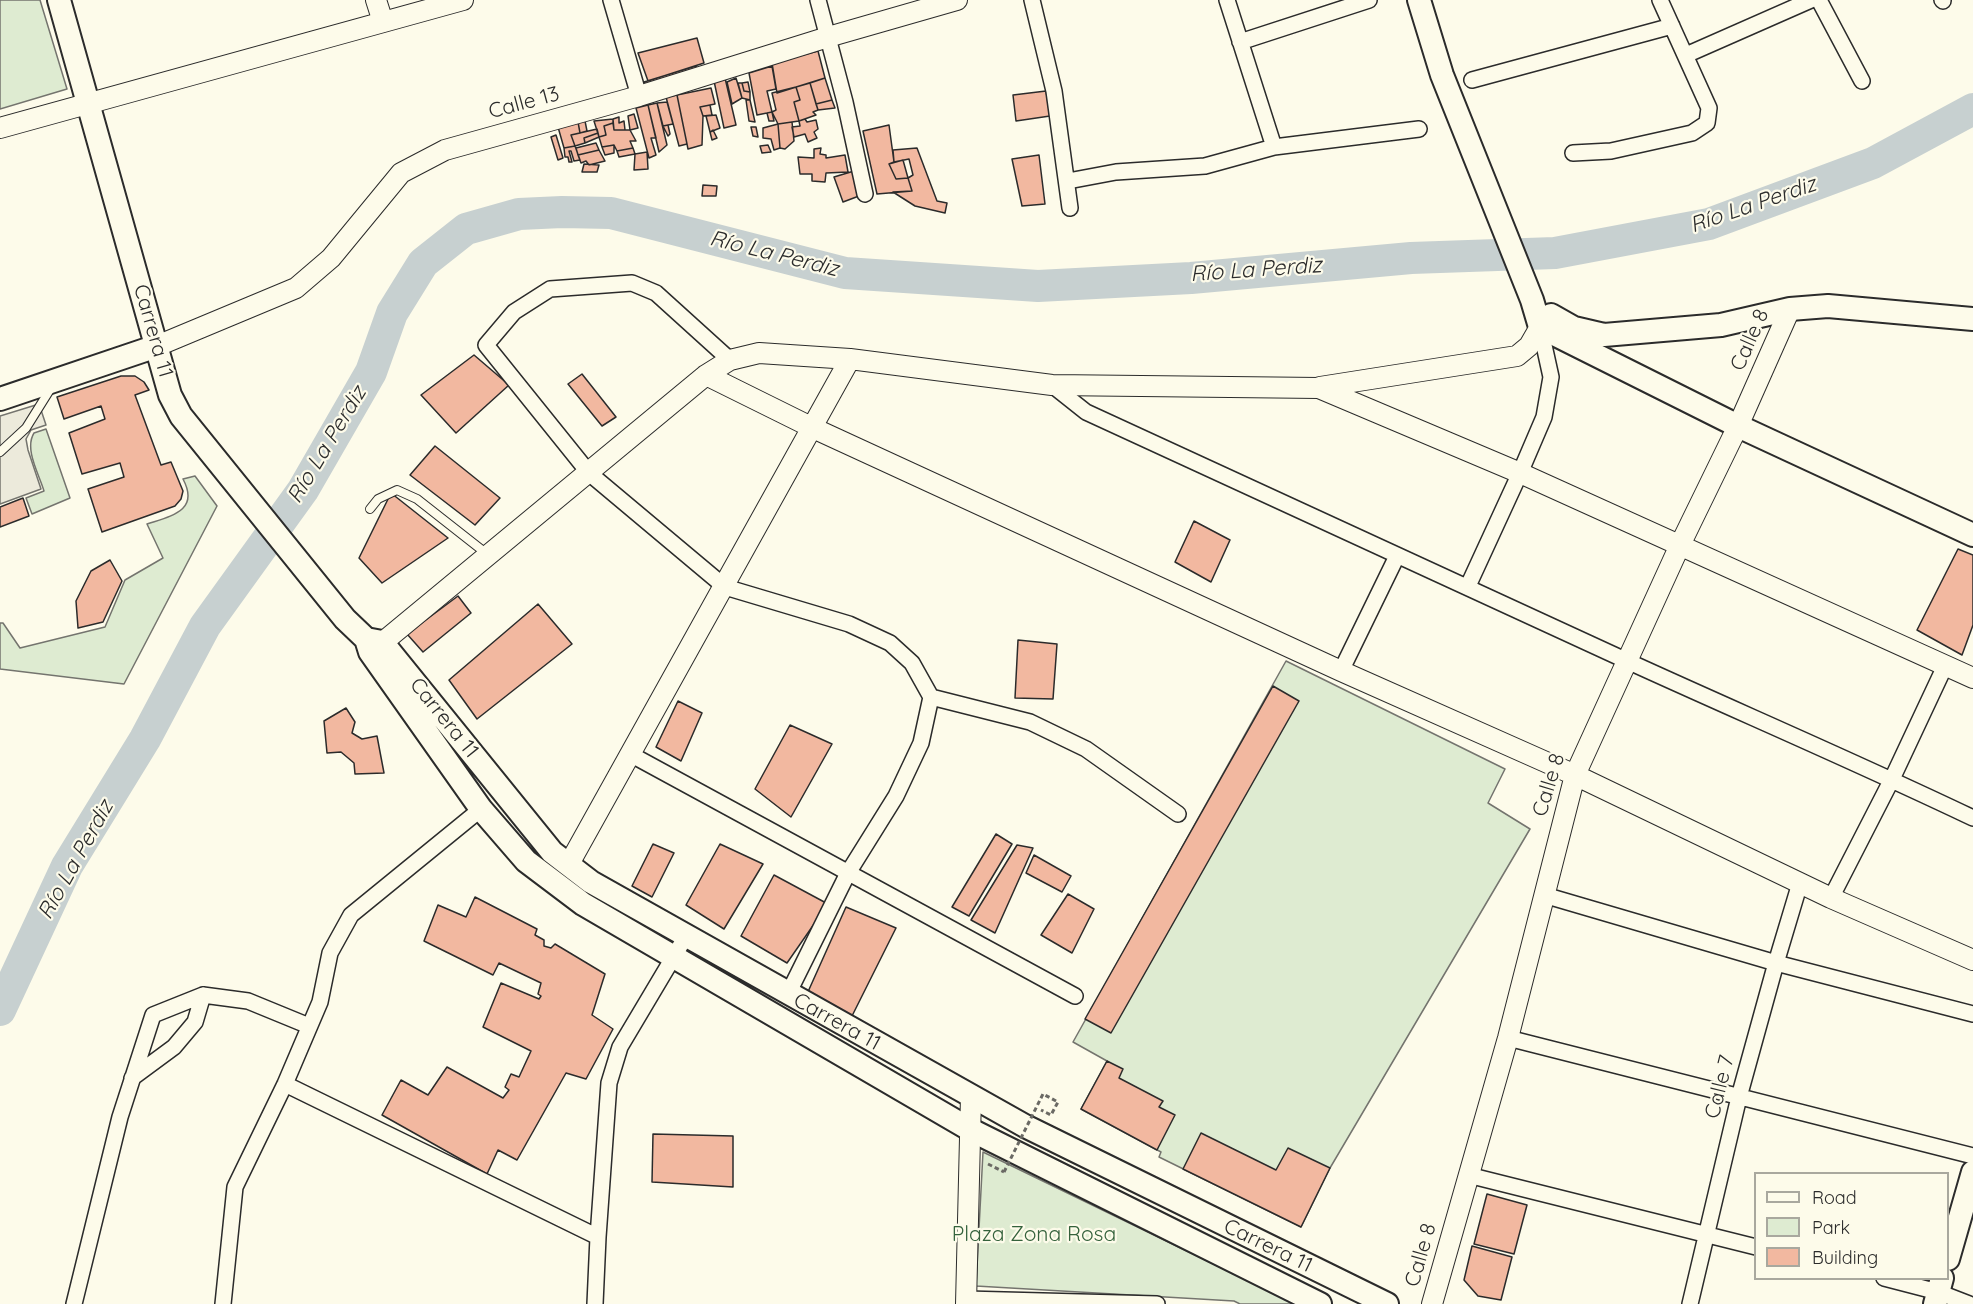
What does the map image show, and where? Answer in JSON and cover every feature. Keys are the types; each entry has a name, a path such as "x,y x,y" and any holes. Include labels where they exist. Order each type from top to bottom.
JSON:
{"main road":[{"name":"Carrera 11","path":"59,0 170,394 181,416 345,619 373,644 552,852 591,882 1025,1126 1387,1304"},
{"path":"1419,0 1442,75 1535,311 1738,426 1973,535"},
{"path":"1535,311 1574,328 1604,335 1721,325 1790,309 1828,306 1973,319"},
{"path":"0,399 157,346"},
{"name":"Carrera 11","path":"373,644 481,809 526,861 583,904 971,1130 1320,1304"},
{"path":"1949,1252 1973,1172"}],"street":[{"path":"376,0 383,22"},
{"path":"0,128 463,0"},
{"path":"611,0 639,96"},
{"path":"818,0 845,102 865,194"},
{"name":"Calle 13","path":"157,346 296,288 331,258 400,173 445,150 639,96 828,37 957,0"},
{"path":"1032,0 1054,90 1070,208"},
{"path":"1227,0 1274,147"},
{"path":"1240,42 1369,0"},
{"path":"1573,153 1611,151 1692,132 1707,123 1708,108 1660,0"},
{"path":"1686,55 1811,0"},
{"path":"1819,0 1862,81"},
{"path":"1472,80 1672,26"},
{"path":"1068,182 1116,172 1205,166 1274,147 1419,129"},
{"path":"730,360 656,293 632,283 550,289 514,312 486,345 589,473 724,586 849,624 890,643 912,663 931,697 921,743 896,796 848,873 788,994"},
{"name":"Calle 8","path":"1436,1303 1468,1175 1508,1038 1575,775 1626,660 1738,426 1790,309"},
{"path":"373,644 489,555 706,375 730,360 759,353 850,359 1052,385 1319,388 1517,356 1529,346 1535,311"},
{"path":"1468,586 1544,417 1551,377 1535,311"},
{"path":"569,864 850,359"},
{"path":"706,375 813,428 1341,671 1575,775 1831,898 1973,960"},
{"path":"1052,385 1086,412 1973,818"},
{"path":"1319,388 1520,473 1973,678"},
{"path":"1341,671 1397,556"},
{"path":"1831,898 1892,779 1946,666"},
{"path":"931,697 1030,722 1086,749 1178,814"},
{"path":"630,754 1075,996"},
{"path":"223,1304 235,1187 285,1084 320,1002 330,953 351,915 481,809"},
{"name":"Calle 7","path":"1690,1304 1739,1097 1800,883"},
{"path":"1544,895 1776,963 1973,1014"},
{"path":"595,1304 597,1237 609,1083 620,1047 686,936"},
{"path":"74,1304 120,1117 153,1015 203,995 248,1000 309,1026"},
{"path":"132,1078 174,1047 195,1022 203,995"},
{"path":"1508,1038 1973,1156"},
{"path":"285,1084 597,1237"},
{"path":"971,1096 966,1302 1157,1304"},
{"path":"1468,1175 1754,1247"},
{"path":"1892,1280 1938,1291 1969,1304"}],"lane":[{"path":"0,452 26,428 55,381"},
{"path":"370,509 378,499 397,490 405,493 417,499 489,555"}],"path":[{"path":"1004,1172 1043,1094 1058,1102 1051,1115 1041,1110"}],"green space":[{"path":"0,0 40,0 67,89 0,109"},
{"path":"46,429 70,498 32,514 26,498 44,491 31,454 31,439 34,433"},
{"path":"195,476 217,506 124,684 0,669 0,623 3,623 20,648 105,627 125,580 163,558 147,524 173,515 185,505 188,498 183,479"},
{"path":"1286,661 1505,769 1488,803 1530,829 1330,1168 1301,1227 1159,1157 1161,1152 1081,1109 1107,1061 1073,1042"},
{"name":"Plaza Zona Rosa","path":"983,1152 1296,1304 1240,1304 1234,1301 976,1286"}],"shaded area":[{"path":"39,404 46,425 31,430 26,439 41,489 0,504 0,416"}],"building":[{"path":"697,38 704,63 648,81 638,53"},
{"path":"818,51 825,78 777,93 772,63"},
{"path":"696,66 700,73 649,88 644,82"},
{"path":"772,66 776,89 767,91 772,112 757,115 749,73"},
{"path":"725,78 736,125 724,128 714,81"},
{"path":"736,78 742,98 732,104 727,82"},
{"path":"825,78 832,100 816,104 810,83"},
{"path":"748,82 750,92 744,91 742,83"},
{"path":"738,83 742,83 744,91 750,92 750,100 742,98"},
{"path":"810,83 818,110 813,112 816,115 799,121 794,102 800,100 796,87"},
{"path":"796,87 800,100 794,102 799,121 778,124 772,112 776,110 772,93"},
{"path":"711,88 715,104 700,107 703,116 702,145 688,149 677,95"},
{"path":"1046,91 1050,116 1016,121 1013,95"},
{"path":"677,95 687,144 679,146 666,97"},
{"path":"746,100 750,100 755,122 749,121"},
{"path":"832,100 835,108 818,110 816,104"},
{"path":"667,102 673,124 663,126 657,103"},
{"path":"657,103 667,145 659,152 648,105"},
{"path":"648,105 656,138 651,138 656,155 649,158 636,108"},
{"path":"710,105 712,115 703,116 700,107"},
{"path":"772,112 774,121 769,121 767,113"},
{"path":"634,114 638,128 630,130 628,116"},
{"path":"716,115 720,128 710,132 706,116"},
{"path":"619,117 619,123 624,121 625,130 614,130 613,119"},
{"path":"613,119 613,123 604,126 606,135 599,137 594,121"},
{"path":"805,119 807,122 816,120 818,129 814,132 817,138 808,142 805,134 794,137 792,127 800,126 799,121"},
{"path":"585,121 587,131 580,133 578,122"},
{"path":"578,122 580,133 571,135 575,146 564,148 558,127"},
{"path":"792,122 794,141 785,149 780,148 778,124"},
{"path":"613,123 614,130 630,130 636,141 630,141 633,148 617,151 614,145 602,147 599,137 606,135 604,126"},
{"path":"778,124 780,148 774,150 771,139 763,138 763,128"},
{"path":"668,125 670,134 668,136 663,126"},
{"path":"889,125 894,162 889,164 896,179 908,178 912,191 877,194 863,131"},
{"path":"751,127 756,127 758,137 753,136"},
{"path":"597,129 598,133 584,138 585,143 575,146 571,135"},
{"path":"713,130 717,138 712,140 710,132"},
{"path":"598,133 599,137 585,143 584,138"},
{"path":"556,135 563,158 558,160 551,137"},
{"path":"596,143 599,150 578,155 576,148"},
{"path":"614,145 614,153 605,155 602,147"},
{"path":"768,145 771,152 762,153 760,146"},
{"path":"575,146 580,160 574,161 569,151 572,162 569,162 568,157 565,157 564,148"},
{"path":"633,148 635,154 619,157 617,151"},
{"path":"821,148 820,154 826,155 826,158 845,155 848,172 826,173 825,182 812,181 812,174 800,174 798,157 814,158 814,149"},
{"path":"917,148 937,201 947,203 945,213 915,206 893,192 912,191 908,178 913,175 909,159 894,162 893,150"},
{"path":"599,150 605,161 589,165 586,161 581,163 578,155"},
{"path":"647,152 648,169 634,170 635,154"},
{"path":"1039,155 1045,204 1022,206 1012,159"},
{"path":"903,160 908,178 896,179 889,164"},
{"path":"584,164 599,165 597,172 582,172"},
{"path":"854,171 859,196 843,202 834,177"},
{"path":"703,185 717,186 716,196 702,196"},
{"path":"474,355 509,385 456,433 421,395"},
{"path":"582,374 616,417 602,426 568,384"},
{"path":"121,376 135,376 144,382 149,390 135,395 161,465 171,462 183,491 181,499 175,506 102,532 88,489 124,477 120,463 82,474 69,433 105,419 101,406 64,419 57,397"},
{"path":"435,446 500,498 475,525 410,475"},
{"path":"391,493 448,538 382,583 359,558"},
{"path":"23,498 29,516 0,527 0,507"},
{"path":"1194,521 1230,540 1211,582 1175,562"},
{"path":"1958,549 1973,555 1973,625 1962,655 1917,630"},
{"path":"110,560 122,581 103,622 78,628 76,601 91,571"},
{"path":"458,596 471,613 423,652 407,634"},
{"path":"538,604 572,644 477,719 449,680"},
{"path":"1018,640 1057,644 1053,699 1015,698"},
{"path":"1273,686 1299,701 1111,1033 1085,1019"},
{"path":"678,701 702,713 681,761 656,747"},
{"path":"346,708 355,722 352,733 362,739 377,736 384,773 355,774 354,763 341,752 327,753 324,721"},
{"path":"790,725 832,744 791,817 755,789"},
{"path":"996,834 1012,844 969,916 952,907"},
{"path":"653,844 674,853 652,897 632,886"},
{"path":"720,844 763,864 724,929 686,905"},
{"path":"1017,845 1033,848 995,933 971,920"},
{"path":"1034,855 1071,876 1062,892 1026,873"},
{"path":"774,875 828,904 787,963 741,936"},
{"path":"1068,894 1094,909 1072,953 1041,935"},
{"path":"475,897 537,929 535,935 544,940 544,946 551,948 555,944 605,974 592,1015 613,1029 586,1079 566,1073 517,1160 498,1150 487,1174 382,1115 401,1080 428,1095 447,1067 503,1098 509,1090 505,1087 511,1074 519,1077 531,1051 483,1027 501,983 539,999 541,983 499,963 493,975 424,941 438,905 466,917"},
{"path":"846,907 896,928 852,1016 807,994"},
{"path":"1107,1061 1123,1069 1119,1078 1163,1101 1159,1107 1175,1115 1157,1150 1081,1109"},
{"path":"1201,1133 1276,1170 1288,1148 1330,1168 1301,1227 1183,1169"},
{"path":"653,1134 733,1136 733,1187 652,1182"},
{"path":"1487,1194 1527,1205 1514,1254 1474,1244"},
{"path":"1472,1246 1512,1257 1501,1300 1478,1296 1464,1280"}],"waterway":[{"name":"Río La Perdiz","path":"0,1010 67,866 145,739 205,626 303,490 371,372 392,313 423,263 466,229 519,214 611,213 845,273 1038,286 1191,278 1411,258 1555,253 1709,224 1873,163 1973,109"}]}
